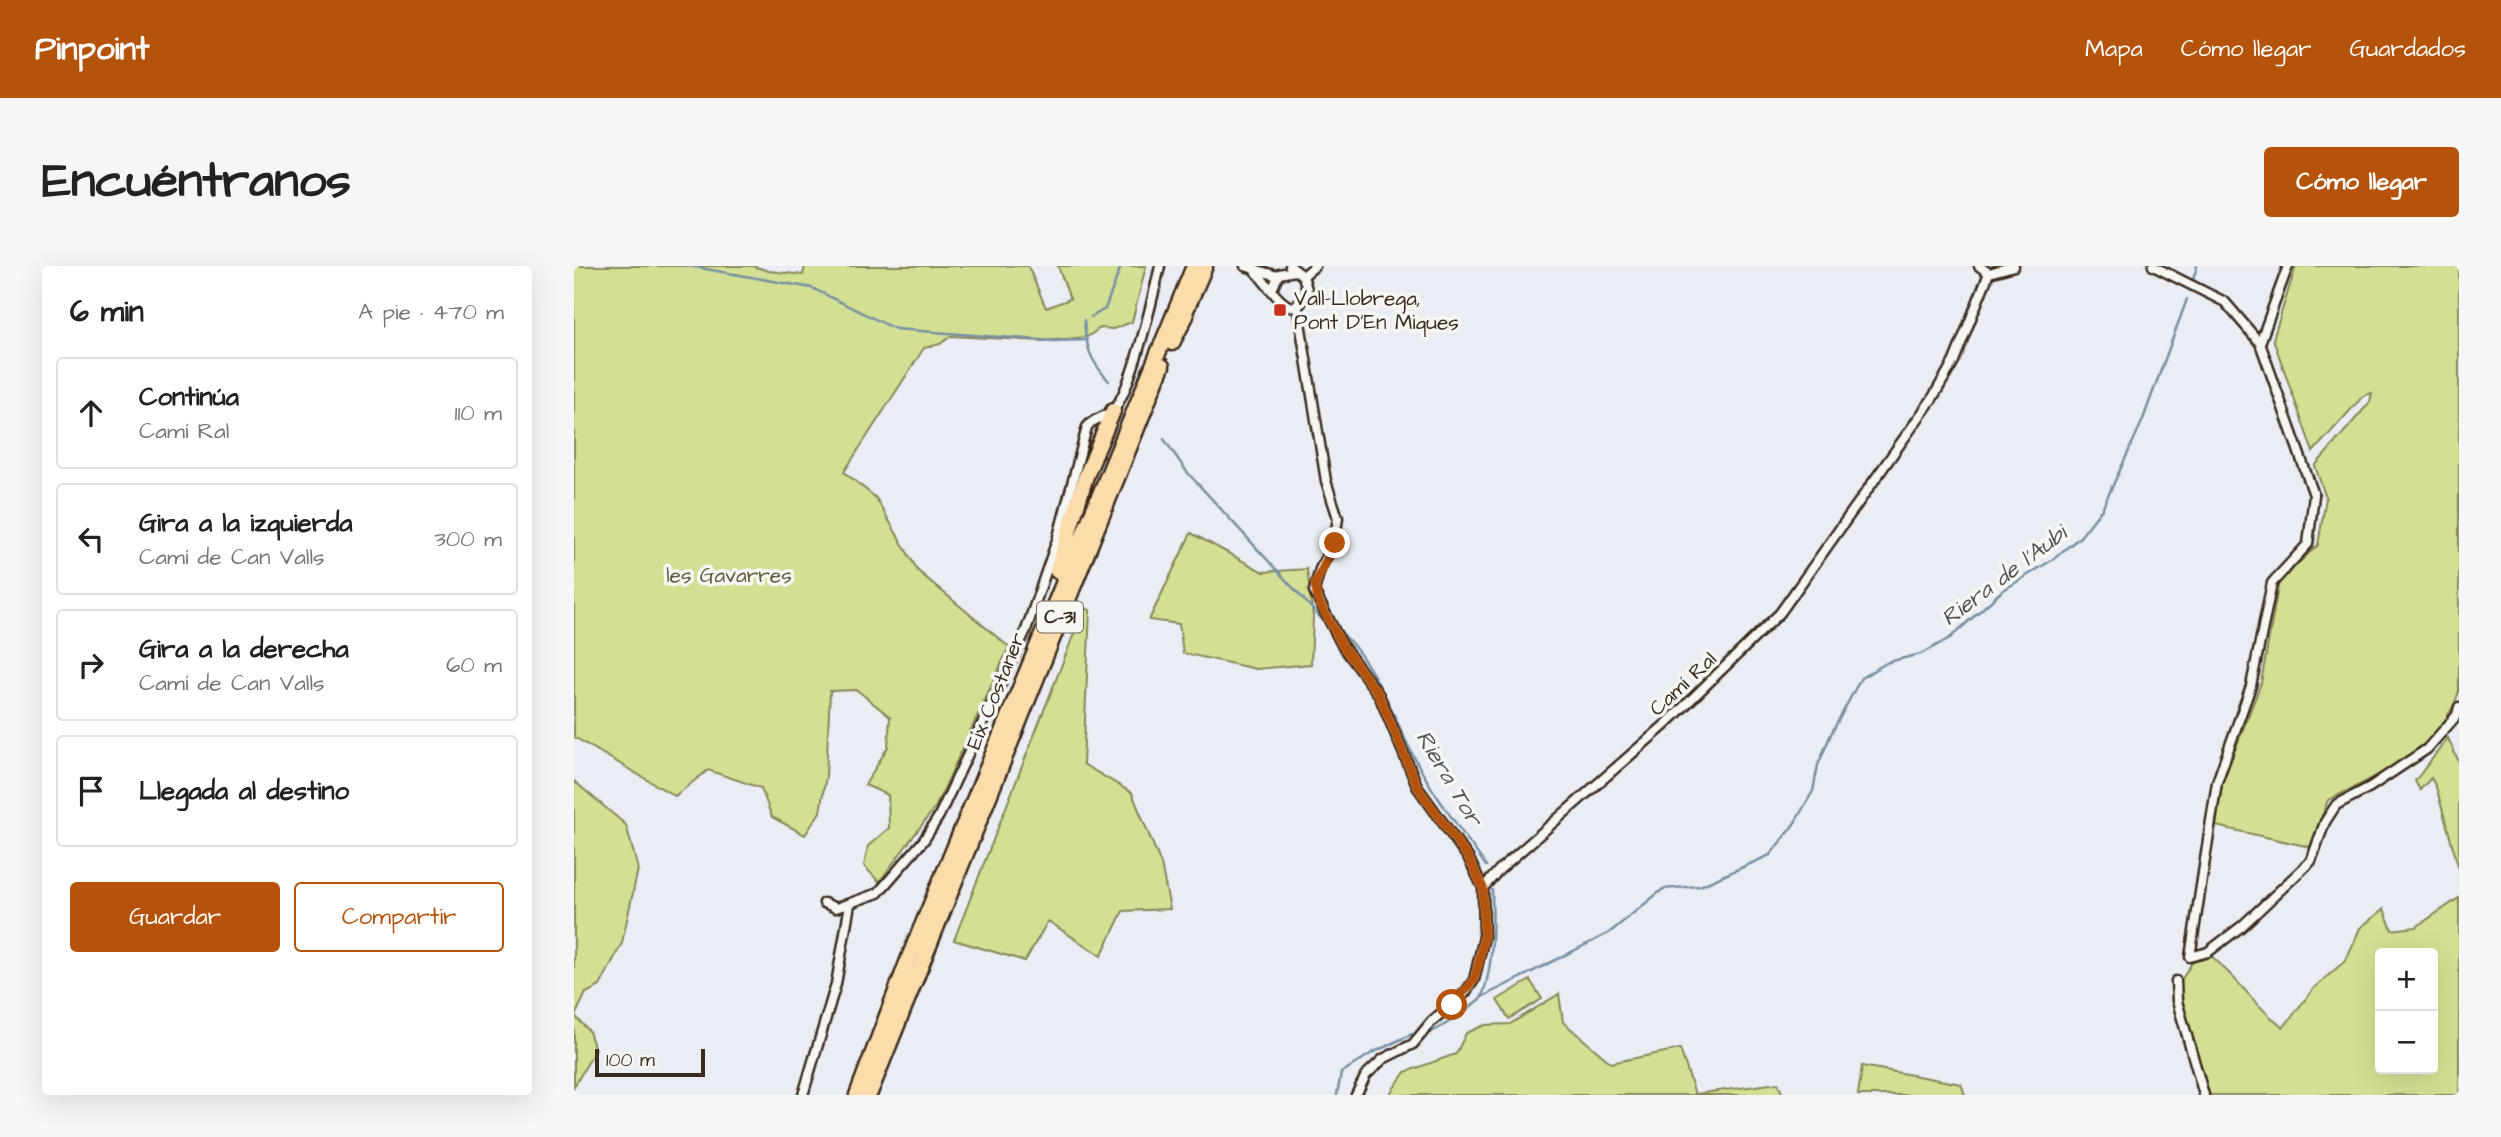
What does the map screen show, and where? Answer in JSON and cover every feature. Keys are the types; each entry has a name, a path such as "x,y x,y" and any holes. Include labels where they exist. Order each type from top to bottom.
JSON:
{"highway":[{"name":"Eix Costaner","path":"857,1095 908,960 1194,266"},
{"name":"C-31","path":"869,1095 1205,266"},
{"path":"1172,343 1210,266"},
{"path":"1024,676 1026,659 1052,591 1086,476 1113,411"},
{"path":"849,1095 878,1021 908,960"},
{"path":"875,1095 888,1044"}],"street":[{"path":"824,903 835,908 878,893 924,840 939,816 1026,630 1058,537 1087,427 1091,421 1113,411 1140,344 1160,266"},
{"path":"1245,266 1255,271 1283,304 1297,304 1307,294 1307,284 1296,271"},
{"path":"1255,271 1296,271 1315,266"},
{"path":"1979,266 1989,273 2014,266"},
{"path":"2153,266 2225,302 2260,343 2314,495 2312,533 2308,544 2272,583 2251,686 2217,782 2190,957 2208,952 2252,916 2311,861 2325,822 2336,805 2370,787 2427,749 2457,715 2459,707"},
{"path":"2260,343 2288,266"},
{"path":"1272,291 1278,272"},
{"name":"Camí Ral","path":"1483,888 1499,870 1667,724 1780,613 1932,399 1954,361 1989,273"},
{"path":"1297,304 1326,481 1338,518 1335,543 1320,569 1314,591 1342,645 1379,695 1418,788 1469,859 1483,888 1484,937 1474,980 1465,993 1432,1021 1413,1044 1384,1059 1366,1075 1356,1095"},
{"path":"1091,421 1102,424 1105,430"},
{"path":"803,1095 836,984 850,904"},
{"path":"2176,981 2177,1001 2204,1095"}],"green space":[{"name":"les Gavarres","path":"574,266 753,266 803,275 805,266 1028,266 1046,308 1070,299 1058,266 1146,266 1132,322 1113,329 1100,328 1087,337 1042,341 951,336 940,344 924,348 844,472 876,498 918,571 1009,647 936,806 879,882 864,866 868,846 889,828 888,795 865,785 888,747 890,717 857,690 830,691 826,776 820,812 805,835 772,817 761,788 708,770 675,796 574,737"},
{"path":"2296,266 2459,266 2459,691 2451,711 2423,745 2387,770 2328,800 2310,847 2216,826 2222,784 2261,683 2279,581 2318,545 2326,498 2315,466 2370,402 2372,393 2363,396 2313,452 2273,339"},
{"path":"1191,533 1263,572 1307,569 1313,617 1311,664 1256,669 1183,653 1179,624 1149,620"},
{"path":"1084,608 1090,610 1083,764 1132,793 1161,864 1170,909 1123,911 1101,956 1048,921 1025,961 954,940"},
{"path":"2448,738 2459,762 2459,869 2436,787 2431,778 2420,790 2415,781"},
{"path":"574,781 626,825 638,869 622,943 600,986 586,993 575,1016 589,1031 595,1050 574,1087"},
{"path":"2459,898 2459,1095 2205,1095 2179,1000 2179,984 2193,961 2210,955 2283,1028 2314,988 2346,960 2360,928 2384,909 2392,930 2416,927"},
{"path":"1530,980 1542,999 1509,1019 1497,1000"},
{"path":"1559,994 1563,1022 1611,1063 1680,1049 1695,1094 1778,1083 1783,1095 1389,1095 1405,1072 1456,1054 1466,1033 1485,1025 1510,1024"},
{"path":"1862,1066 1961,1084 1965,1095 1858,1095"}],"waterway":[{"path":"689,266 812,288 895,329 1053,341 1086,340"},
{"name":"Riera Tor","path":"1091,317 1105,309 1121,266"},
{"name":"Riera de l'Aubi","path":"2193,280 2197,266"},
{"name":"Riera de l'Aubi","path":"1430,1033 1458,1017 1482,997 1609,933 1663,889 1700,886 1770,855 1794,824 1813,791 1818,765 1831,734 1861,678 1888,662 1921,654 1950,638 2002,591 2052,560 2080,537 2102,509 2142,422 2187,299"},
{"name":"Riera Tor","path":"1084,320 1090,353 1109,381"},
{"name":"Riera Tor","path":"1164,439 1187,472 1328,626"},
{"name":"Riera Tor","path":"1343,634 1375,678 1431,786 1486,866"},
{"name":"Riera Tor","path":"1482,997 1491,958 1492,890"},
{"name":"Riera de l'Aubi","path":"1337,1095 1341,1073 1372,1053 1412,1034"}],"place":[{"name":"Vall-Llobrega, Pont D'En Miques","path":"1280,310"}],"route":[{"path":"1335,543 1320,569 1314,591 1342,645 1386,708 1418,788 1469,859 1483,888 1484,937 1474,980 1452,1005"}]}
